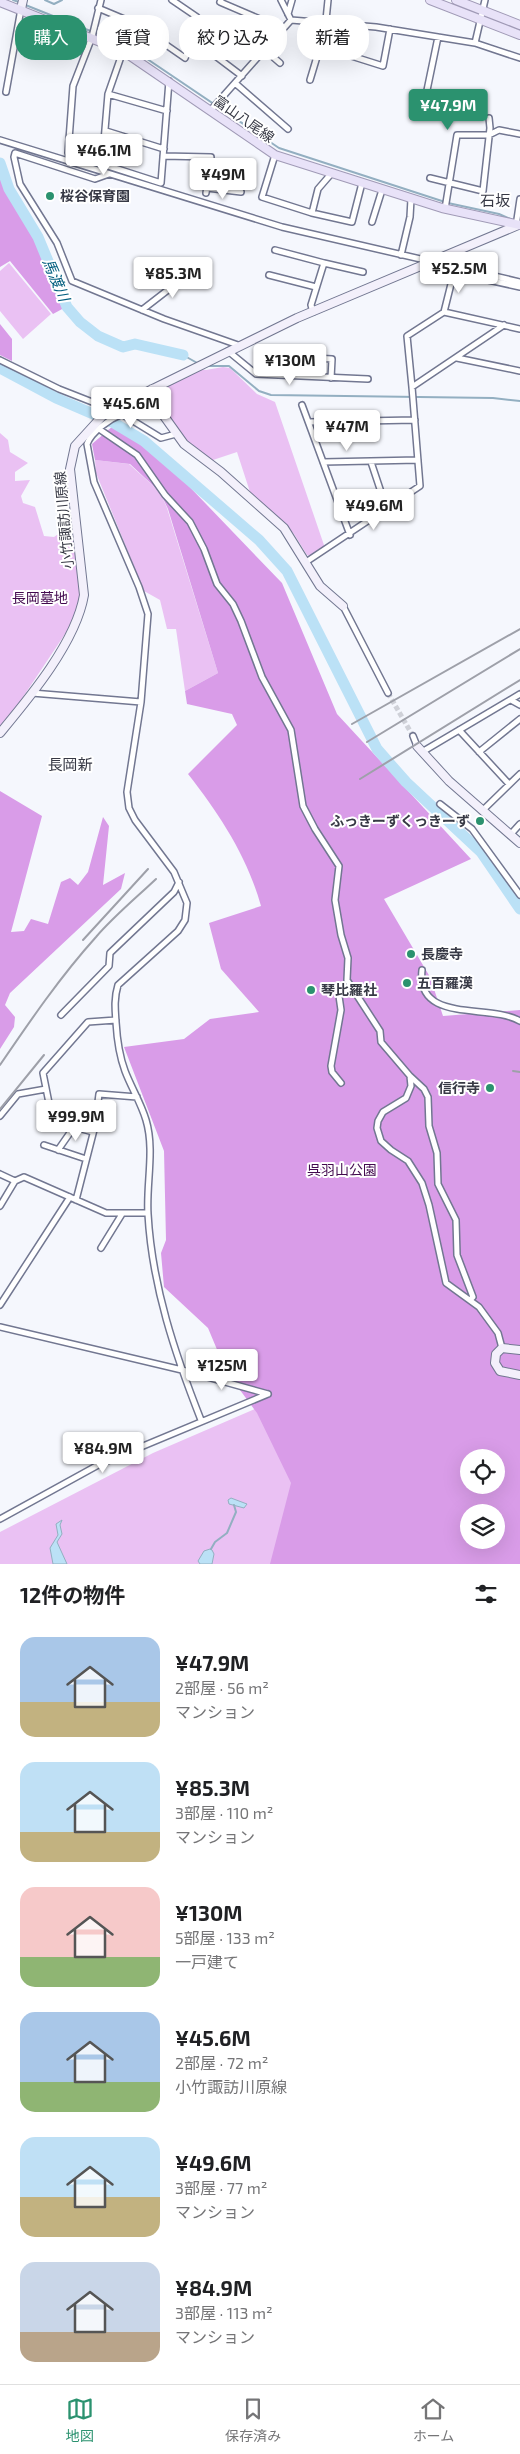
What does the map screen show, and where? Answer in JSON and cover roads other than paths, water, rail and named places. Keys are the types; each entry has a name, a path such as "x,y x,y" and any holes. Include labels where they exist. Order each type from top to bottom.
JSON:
{"main road":[{"path":"21,9 23,0"},
{"path":"430,0 520,35"},
{"path":"456,0 520,25"},
{"name":"富山八尾線","path":"0,2 97,40"},
{"name":"富山八尾線","path":"138,60 275,155 445,209 519,226"},
{"name":"小竹諏訪川原線","path":"0,733 52,664 81,610 84,595 70,469 75,446 96,427 108,410 238,345 519,226"},
{"path":"152,389 176,434 184,444 222,472 284,528 320,586 343,606"},
{"path":"419,749 431,764 481,811 520,844"},
{"path":"520,1350 502,1348 496,1354 495,1363 500,1371 520,1375"}],"street":[{"path":"101,0 92,38 73,86 68,153 161,183 169,80"},
{"path":"172,0 194,15"},
{"path":"221,0 220,2 249,15"},
{"path":"281,0 292,20"},
{"path":"288,14 292,0"},
{"path":"326,15 328,0"},
{"path":"475,43 485,0"},
{"path":"98,8 136,24 179,53"},
{"path":"6,92 21,9"},
{"path":"287,26 292,20"},
{"path":"292,20 297,20"},
{"path":"369,27 475,43 520,58"},
{"path":"364,60 383,66 390,29"},
{"path":"426,96 438,37"},
{"path":"102,165 108,94 120,60"},
{"path":"221,60 242,76"},
{"path":"210,111 256,60"},
{"path":"277,60 280,63"},
{"path":"310,80 316,60"},
{"path":"235,83 288,129"},
{"path":"108,94 167,112"},
{"path":"430,178 484,191 489,118"},
{"path":"445,209 457,135 489,135 499,130 520,134"},
{"path":"106,131 164,149"},
{"path":"0,140 282,227 400,255 454,272 520,287"},
{"path":"109,174 95,179 15,153 14,157 20,184 57,243 72,281 142,310 238,345"},
{"path":"275,155 262,197 312,213 352,222 362,184"},
{"path":"163,156 211,157 207,191 241,192"},
{"path":"312,213 318,189 331,174"},
{"path":"372,222 382,190"},
{"path":"400,255 410,217 411,198"},
{"path":"519,226 520,199"},
{"path":"275,250 363,272"},
{"path":"313,312 311,305 324,263"},
{"path":"428,264 520,282"},
{"path":"306,562 350,535 420,486 407,336 444,312 454,272"},
{"path":"142,310 173,286 170,273"},
{"path":"269,275 316,287"},
{"path":"444,312 520,329"},
{"path":"412,386 457,358 504,325"},
{"path":"228,350 256,374 368,380"},
{"path":"315,358 332,358 331,378"},
{"path":"457,358 520,371"},
{"path":"0,360 59,389 108,410"},
{"path":"302,405 350,535"},
{"path":"176,434 161,438 122,414 96,427 87,444 94,482 139,587 148,614 141,702 127,792 129,808 135,820 174,872 187,903 186,920 178,931 118,985 114,997 118,1049 147,1120 149,1135 148,1213 151,1248 158,1283 174,1350 201,1420"},
{"path":"309,422 415,420"},
{"path":"96,427 137,456 166,496 190,522 204,549 216,584 233,604 242,621 262,677 288,723 297,758 303,806 314,829 339,866 335,900 341,935 348,958 346,980 380,1031 382,1042 410,1076 424,1089 428,1097 428,1118 437,1153 438,1184 456,1220 457,1255 473,1297 471,1299"},
{"path":"323,462 418,460"},
{"path":"371,462 387,510"},
{"path":"343,606 388,693"},
{"path":"32,693 141,702"},
{"path":"413,736 419,749 460,730 520,694"},
{"path":"510,700 520,705"},
{"path":"479,752 520,719"},
{"path":"460,730 509,784"},
{"path":"481,811 520,774"},
{"path":"440,804 472,829 520,895"},
{"path":"510,835 520,824"},
{"path":"61,1015 109,966 110,953 174,892 179,882"},
{"path":"422,970 423,987 432,1002 444,1006 507,1016 520,1021"},
{"path":"341,1084 332,1072 331,1066 341,1010 339,996 342,992 351,989"},
{"path":"49,1103 43,1073 88,1022 116,1020"},
{"path":"410,1076 410,1086 406,1098 382,1112 377,1128 381,1141 408,1161 422,1183 430,1205 446,1283 452,1289 471,1299 479,1307 498,1333 502,1348"},
{"path":"0,1116 18,1094 46,1089"},
{"path":"76,1200 94,1132 99,1094 137,1097"},
{"path":"58,1150 74,1127 94,1132"},
{"path":"44,1145 86,1159"},
{"path":"0,1174 15,1181"},
{"path":"0,1206 15,1181 24,1177 106,1213 148,1213"},
{"path":"0,1305 70,1197"},
{"path":"101,1248 122,1214"},
{"path":"0,1327 182,1370 268,1394 201,1420 100,1464 0,1519"}],"water":[{"path":"231,1498 247,1504 244,1508 229,1504 228,1500"},
{"path":"62,1520 60,1525 62,1534 57,1542 67,1564 53,1564 50,1548 58,1535 56,1524"},
{"path":"210,1549 214,1554 212,1564 200,1564 198,1561 204,1551"}],"waterway":[{"path":"13,0 19,2"},
{"path":"45,0 54,4 62,0"},
{"path":"23,4 128,46 279,148 448,203 499,214 515,221"},
{"name":"馬渡川","path":"0,163 9,189 38,237 67,307 80,322 98,336 123,347 135,344 183,355"},
{"path":"183,355 199,364"},
{"path":"203,366 229,366 259,391 271,395 493,398 520,401"},
{"path":"0,368 56,398 114,423 144,441 259,540 287,571 377,749 406,782 481,852 520,909"},
{"path":"211,1549 215,1542 227,1533 236,1512 234,1505"}],"tunnel":[{"path":"388,693 413,736"}],"railway":[{"path":"352,724 520,629"},
{"path":"367,742 520,649"},
{"path":"360,779 520,680"},
{"path":"83,940 148,869"},
{"path":"0,1065 83,952 110,922 156,879"},
{"path":"0,1109 44,1055"},
{"path":"513,1071 520,1072"}],"place":[{"name":"桜谷保育園","path":"50,196"},
{"name":"ふっきーずくっきーず","path":"480,821"},
{"name":"長慶寺","path":"411,954"},
{"name":"五百羅漢","path":"407,983"},
{"name":"琴比羅社","path":"311,990"},
{"name":"信行寺","path":"490,1088"}],"district":[{"name":"石坂","path":"495,201"},
{"name":"長岡新","path":"70,765"}],"park label":[{"name":"長岡墓地","path":"40,598"},
{"name":"呉羽山公園","path":"342,1170"}]}
